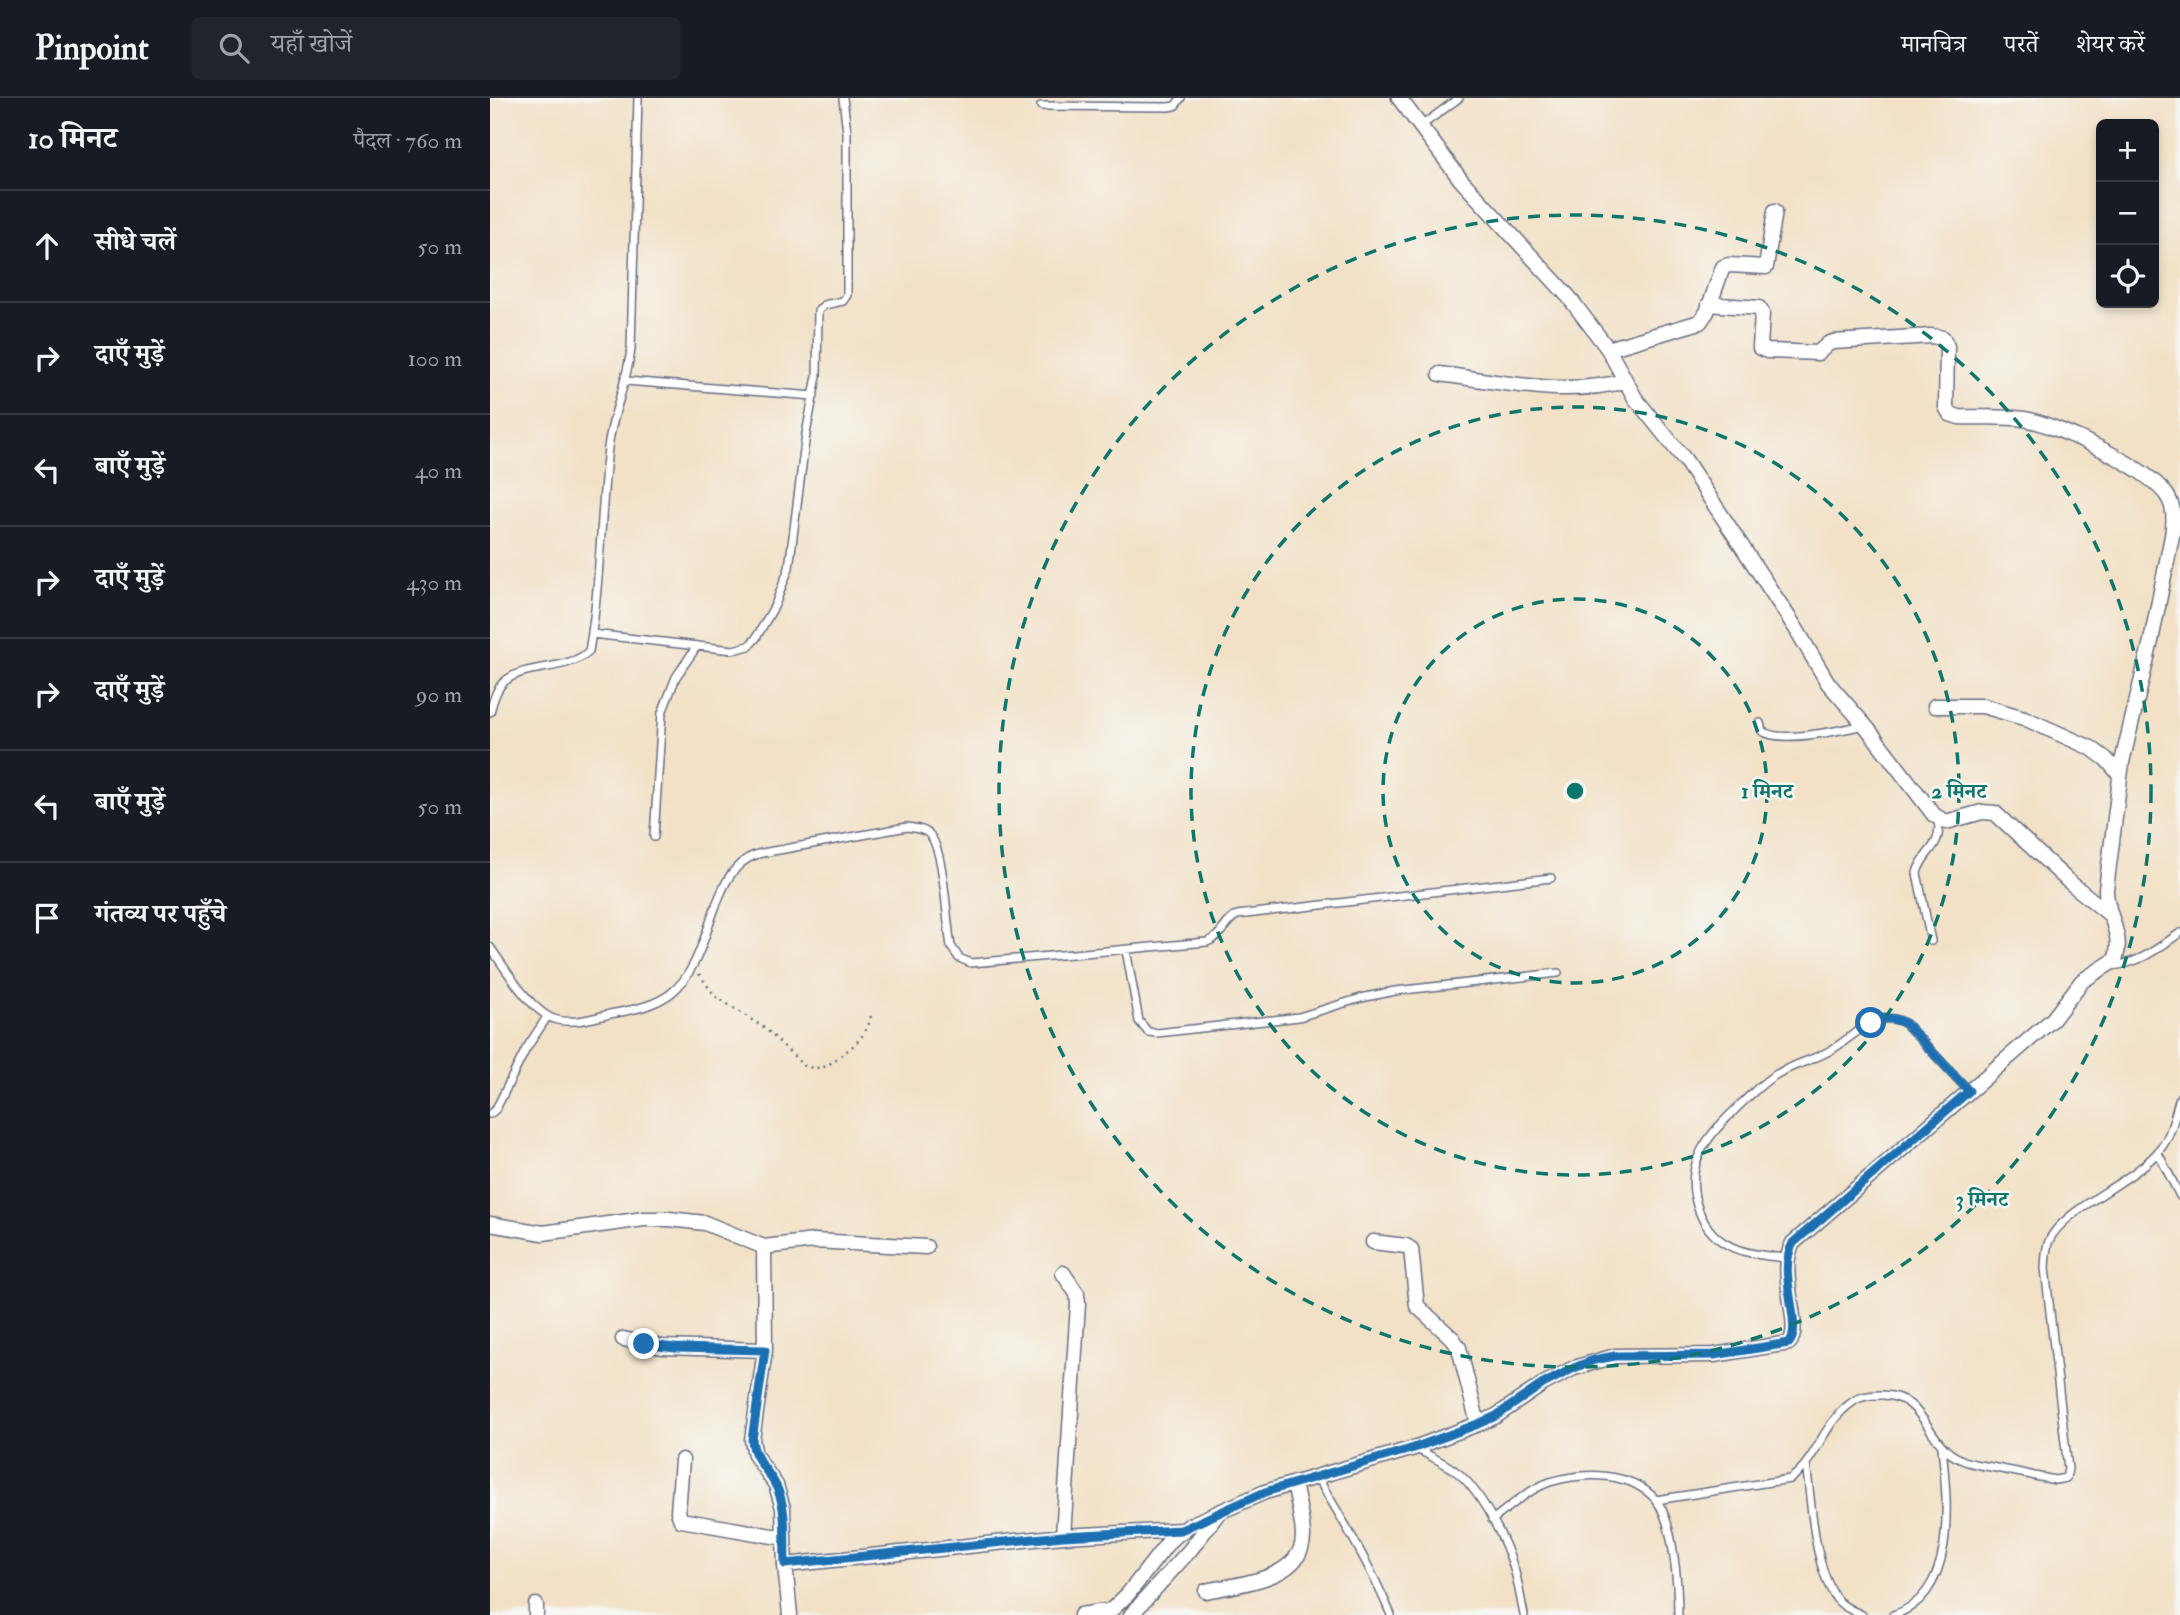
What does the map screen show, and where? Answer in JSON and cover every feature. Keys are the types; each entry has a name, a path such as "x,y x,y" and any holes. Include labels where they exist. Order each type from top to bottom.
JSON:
{"street":[{"path":"1399,98 1480,202 1568,296 1608,349 1625,381 1657,427 1685,460 1795,627 1828,683 1938,819 1946,822 1982,811 1995,813 2067,880 2109,914"},
{"path":"1608,349 1695,325 1703,319 1723,267 1766,267 1775,211"},
{"path":"785,1564 1063,1536 1181,1530 1243,1500 1414,1448 1478,1424 1505,1411 1543,1384 1594,1360 1615,1356 1714,1355 1789,1343 1794,1332 1786,1258 1798,1237 2053,1019 2082,981 2115,960 2119,945 2109,914 2106,889 2120,775 2151,641 2174,524 2170,501 2161,487 2121,460 2060,429 2023,419 1959,417 1950,414 1946,407 1947,345 1943,338 1932,336 1833,342 1818,353 1767,351 1760,348 1762,313 1759,308 1709,304"},
{"path":"1440,374 1561,390 1590,389 1625,381"},
{"path":"1935,706 1983,706 2024,718 2091,748 2106,759 2120,775"},
{"path":"490,1224 543,1233 632,1220 669,1219 705,1223 764,1247 814,1241 926,1247"},
{"path":"1373,1242 1411,1249 1417,1306 1453,1339 1459,1348 1478,1424"},
{"path":"764,1247 765,1350 752,1440 755,1455 779,1493 783,1508 790,1615"},
{"path":"1063,1273 1077,1294 1078,1304 1063,1536"},
{"path":"623,1339 662,1347 765,1350"},
{"path":"681,1460 678,1512 681,1520 784,1538"},
{"path":"1206,1591 1270,1576 1281,1572 1297,1558 1303,1536 1294,1483"},
{"path":"1131,1615 1190,1550 1219,1512"},
{"path":"1081,1615 1109,1612 1128,1594 1181,1530"}],"lane":[{"path":"490,712 504,682 516,676 573,661 589,651 608,446 615,410 626,380 631,349 638,98"},
{"path":"592,634 733,650 749,646 775,605 786,581 792,558 806,434 817,376 819,308 843,301 847,292 847,132 843,98"},
{"path":"1041,106 1168,107 1179,103 1181,98"},
{"path":"1420,127 1459,98"},
{"path":"626,380 814,396"},
{"path":"653,837 662,713 676,677 697,646"},
{"path":"1760,723 1764,733 1772,736 1824,734 1864,725"},
{"path":"1931,941 1917,873 1921,862 1939,836 1938,819"},
{"path":"490,947 528,998 547,1017 578,1021 655,1003 680,984 694,965 723,886 742,861 762,853 907,827 928,833 939,850 951,946 955,954 964,961 978,963 1207,942 1217,937 1231,919 1246,913 1551,878"},
{"path":"2107,966 2137,962 2180,933"},
{"path":"1126,950 1139,1021 1148,1031 1157,1033 1299,1017 1361,998 1395,991 1558,973"},
{"path":"490,1114 496,1109 526,1049 547,1017"},
{"path":"1786,1258 1743,1253 1721,1243 1703,1220 1695,1197 1694,1168 1711,1134 1763,1083 1776,1074 1834,1048 1877,1019 1893,1018 1906,1024 1969,1091"},
{"path":"1656,1500 1790,1479 1806,1464 1841,1410 1858,1398 1878,1395 1892,1395 1910,1402 1942,1447 1961,1460 2055,1480 2066,1478 2068,1469 2045,1268 2046,1249 2061,1223 2122,1182 2158,1153 2165,1143 2180,1097"},
{"path":"2158,1153 2180,1196"},
{"path":"1893,1615 1901,1613 1919,1599 1935,1577 1941,1557 1946,1537 1948,1498 1942,1447"},
{"path":"1414,1448 1465,1479 1492,1520 1515,1572 1524,1615"},
{"path":"1806,1464 1826,1579 1836,1600 1862,1615"},
{"path":"1317,1476 1352,1535 1391,1615"},
{"path":"1492,1520 1550,1482 1583,1476 1608,1476 1631,1482 1656,1500 1664,1514 1670,1535 1678,1615"}],"path":[{"path":"694,965 715,996 766,1029 805,1067 827,1066 862,1038 869,1026 871,1015"}],"route":[{"path":"644,1344 675,1348 765,1350 752,1440 757,1460 771,1478 783,1508 785,1564 1063,1536 1181,1530 1265,1492 1414,1448 1478,1424 1514,1405 1543,1384 1594,1360 1615,1356 1714,1355 1789,1343 1794,1332 1786,1258 1793,1243 1969,1091 1906,1024 1893,1018 1877,1019 1871,1023"}]}
